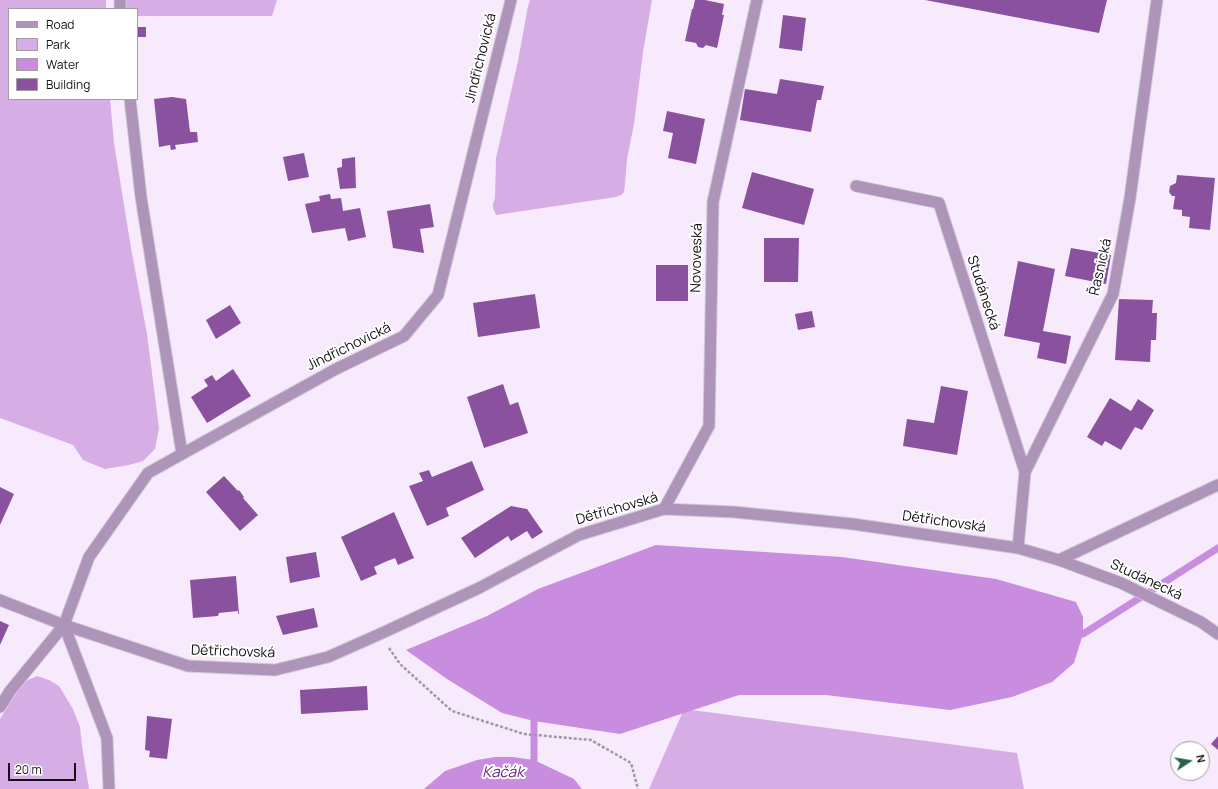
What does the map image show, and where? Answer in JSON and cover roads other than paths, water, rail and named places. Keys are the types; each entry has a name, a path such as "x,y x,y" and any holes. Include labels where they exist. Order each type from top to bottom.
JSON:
{"street":[{"name":"Jindřichovická","path":"64,625 89,558 148,473 336,369 404,336 438,295 511,0"},
{"name":"Novoveská","path":"664,510 709,426 713,202 757,0"},
{"name":"Řasnická","path":"1018,548 1025,472 1113,294 1130,198 1157,0"},
{"path":"130,100 141,197 182,454"},
{"name":"Studánecká","path":"856,186 939,203 1025,472"},
{"path":"1059,560 1218,485"},
{"name":"Dětřichovská","path":"64,625 188,666 275,670 328,656 380,634 479,588 579,535 664,510 734,512 853,524 1018,548 1059,560"},
{"name":"Studánecká","path":"1059,560 1121,583 1201,622 1218,634"},
{"path":"0,600 64,625 107,738 109,789"},
{"path":"0,707 10,691 64,625"}],"water":[{"path":"656,545 842,557 996,579 1076,602 1083,617 1083,634 1074,663 1052,682 1012,697 950,710 826,695 739,695 620,734 534,721 502,713 447,679 406,650 487,616 538,589"},
{"name":"Kačák","path":"495,757 513,757 534,760 574,779 582,789 424,789 445,771 477,760"}],"waterway":[{"path":"1073,635 1083,634 1218,548"},
{"path":"533,767 534,721 538,713"}]}
